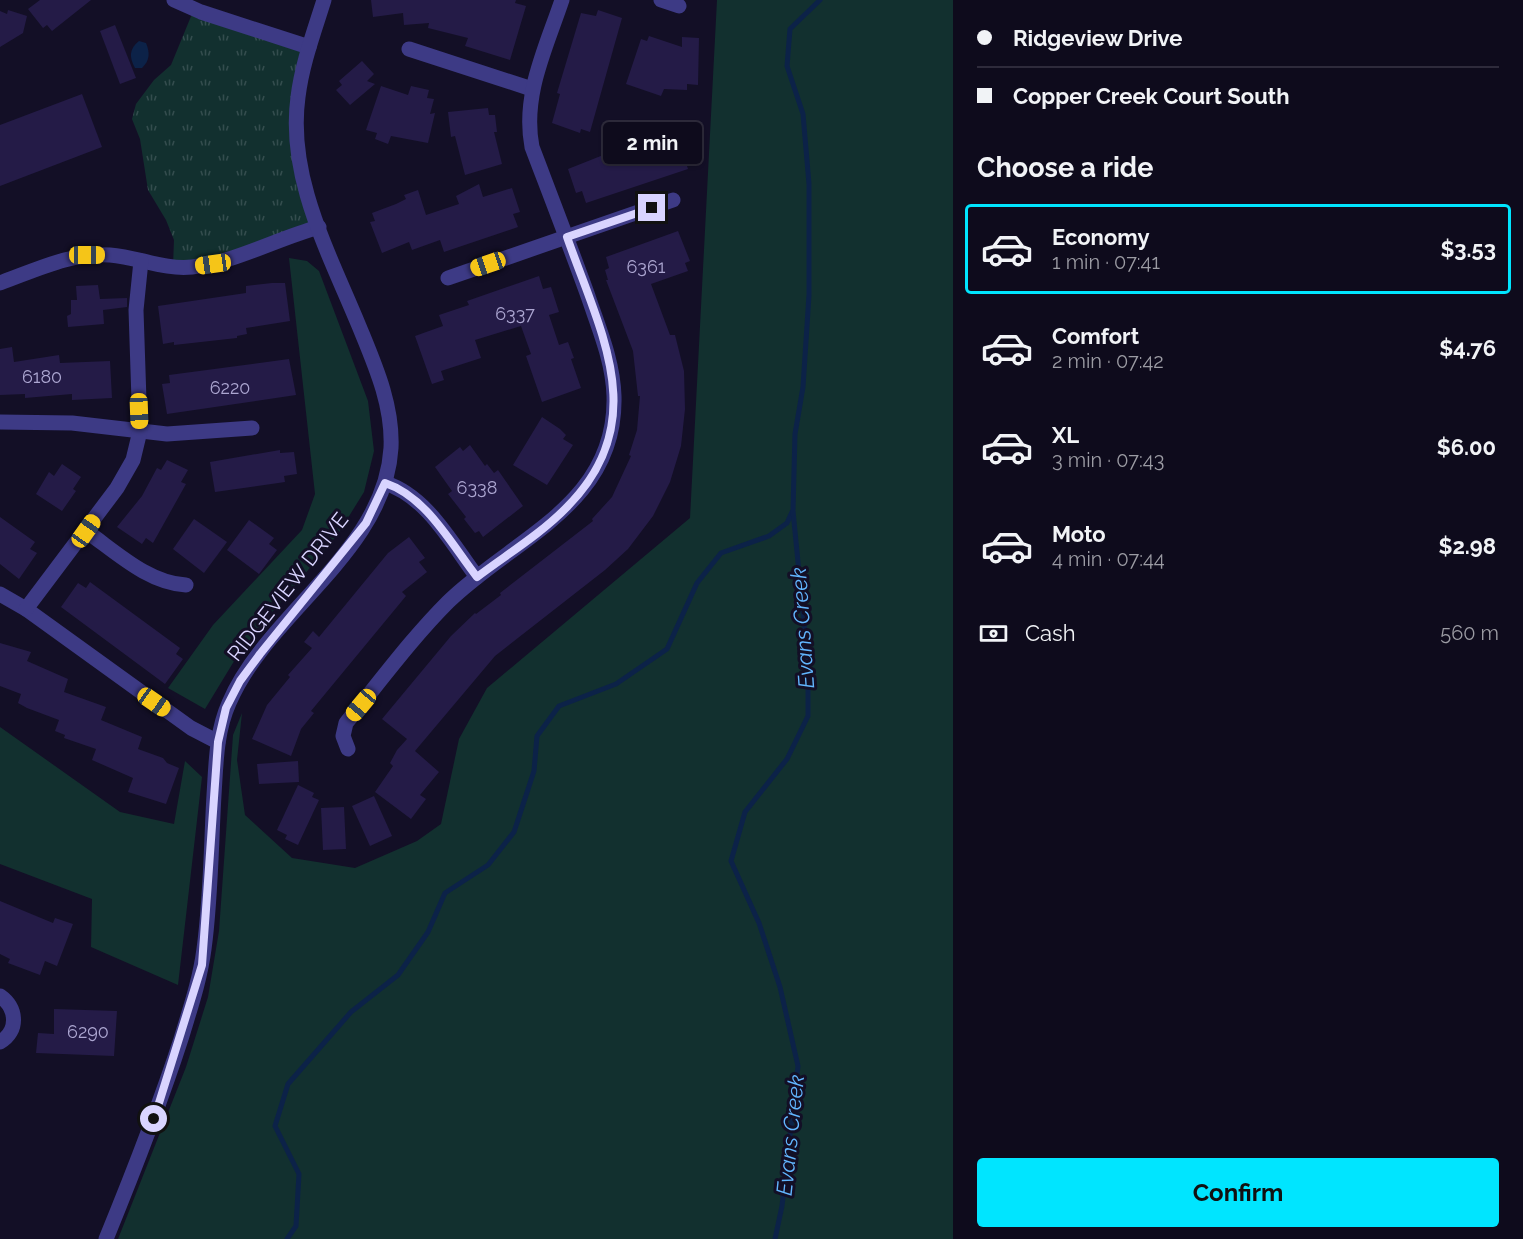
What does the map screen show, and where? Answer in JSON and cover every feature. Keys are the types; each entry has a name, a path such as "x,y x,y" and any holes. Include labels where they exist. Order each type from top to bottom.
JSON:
{"street":[{"path":"174,0 201,12 309,47"},
{"name":"RIDGEVIEW DRIVE","path":"106,1239 160,1105 198,982 205,939 218,742 226,708 240,681 355,539 373,510 385,483 391,448 386,400 319,227 301,173 296,140 298,98 309,47 324,0"},
{"path":"348,749 343,736 346,723 438,613 477,577 565,510 598,470 608,445 613,422 612,373 567,237 532,147 528,122 532,89 562,0"},
{"path":"661,0 679,6"},
{"path":"409,49 532,89"},
{"path":"448,278 673,200"},
{"path":"0,283 64,260 87,255 110,255 165,266 213,264 286,236 319,227"},
{"path":"26,609 127,474 140,431 136,310 141,261"},
{"path":"0,422 72,423 140,431 196,434 252,428"},
{"path":"385,483 407,493 421,505 477,577"},
{"path":"86,531 149,574 171,585 186,585"},
{"path":"0,594 26,609 191,728 218,742"},
{"path":"0,996 12,1007 14,1016 11,1032 0,1042"}],"green space":[{"path":"717,0 953,0 953,1239 118,1239 186,1067 208,997 219,931 233,735 242,713 237,760 245,815 292,858 355,868 417,841 441,824 459,739 487,688 690,518"},
{"path":"192,14 309,47 296,119 319,227 173,267 174,240 166,220 148,190 140,139 132,119 136,104 154,80 171,65"},
{"path":"289,258 307,261 319,271 368,401 374,451 364,492 338,534 239,653 205,709 168,688 213,625 302,530 315,494"},
{"path":"0,727 120,812 174,824 185,761 202,777 178,985 91,947 92,899 0,864"}],"water":[{"path":"139,41 146,43 148,56 142,68 135,68 131,53"}],"building":[{"path":"40,0 91,0 52,31 47,25 43,28 28,9"},
{"path":"371,0 516,0 515,3 526,6 510,60 465,46 468,38 428,28 429,23 404,25 403,13 373,17"},
{"path":"8,10 27,16 23,33 0,47 0,11 7,14"},
{"path":"598,10 622,18 590,132 581,129 580,133 552,123 560,94 557,93 581,13 596,16"},
{"path":"115,25 136,78 120,84 100,31"},
{"path":"649,36 682,47 682,37 699,38 698,85 687,84 687,90 664,89 661,96 626,84 641,39 647,41"},
{"path":"362,61 374,74 367,81 375,84 350,105 336,90 342,85 339,81"},
{"path":"381,86 408,95 411,86 429,90 427,98 434,99 430,114 435,113 428,143 391,136 388,144 375,139 377,133 366,130"},
{"path":"82,94 102,147 0,186 0,125"},
{"path":"488,108 489,115 495,115 497,132 494,132 502,164 465,175 455,136 451,137 448,112"},
{"path":"675,130 688,169 586,203 582,191 576,193 568,169 631,144 620,141 644,132 647,140"},
{"path":"479,184 483,197 512,188 520,212 513,214 518,227 444,252 440,240 412,250 409,242 382,253 370,222 375,221 372,213 406,199 404,195 418,190 426,215 459,204 456,196"},
{"path":"678,231 690,261 685,263 688,271 651,284 670,335 675,335 684,371 685,409 681,446 670,482 653,516 628,549 605,570 495,656 415,751 439,772 420,795 426,799 411,819 375,792 393,766 390,763 397,750 407,739 382,719 451,636 475,613 593,521 592,519 612,497 631,456 629,455 637,430 640,396 638,396 633,351 606,280 608,280 605,270 609,268 606,257"},
{"path":"539,276 543,289 551,287 559,312 549,315 559,345 568,342 581,388 542,402 526,356 531,354 521,326 475,340 481,358 441,371 444,380 432,384 415,336 443,326 439,315 469,305 467,301"},
{"path":"285,283 290,321 246,328 247,334 237,336 237,338 174,345 174,342 163,344 158,306 246,293 246,286"},
{"path":"98,285 100,299 127,298 127,307 103,310 104,324 68,327 67,316 71,314 71,300 77,300 76,286"},
{"path":"12,347 14,362 59,355 60,363 110,361 112,398 72,400 72,394 25,398 25,394 0,395 0,349"},
{"path":"289,359 296,395 167,414 162,384 170,383 169,375"},
{"path":"542,417 560,429 566,435 563,439 573,445 547,485 513,465"},
{"path":"470,445 485,466 487,464 494,473 498,470 523,506 483,537 479,531 475,533 464,519 466,517 448,494 452,491 435,467 460,447 463,451"},
{"path":"280,450 280,453 294,452 297,474 284,476 285,482 215,492 210,462"},
{"path":"167,460 188,470 181,482 186,484 153,543 146,538 142,544 117,527 142,496 157,468 161,470"},
{"path":"62,464 81,477 73,489 76,491 62,511 36,494 49,472 54,476"},
{"path":"0,517 35,542 30,549 37,553 19,579 0,564"},
{"path":"194,519 227,542 204,573 173,549"},
{"path":"249,520 274,538 269,544 277,550 259,574 227,550"},
{"path":"409,537 425,558 419,562 427,572 402,592 406,596 311,711 314,713 301,729 291,756 252,739 267,705 290,677 288,675 312,648 304,642 313,631 319,637 388,553"},
{"path":"90,582 180,648 176,654 183,659 165,684 61,607 78,583 86,588"},
{"path":"0,643 31,652 27,661 68,679 64,692 106,707 101,720 142,737 138,749 163,758 167,763 179,768 166,804 128,792 133,778 92,760 96,749 64,738 65,735 55,731 59,720 18,703 21,694 0,686"},
{"path":"298,761 299,782 259,784 257,764"},
{"path":"298,785 314,793 312,797 319,800 298,845 285,839 287,835 277,830"},
{"path":"374,796 392,836 370,846 352,806"},
{"path":"344,807 346,849 323,850 321,808"},
{"path":"0,901 53,923 55,918 73,924 57,966 45,961 40,975 8,963 10,959 0,954"},
{"path":"54,1009 117,1011 114,1056 36,1053 38,1033 54,1034"}],"waterway":[{"name":"Evans Creek","path":"775,1239 782,1206 798,1066 780,987 759,923 731,861 745,812 787,759 808,716 808,664 793,511 795,434 803,387 809,295 809,184 803,114 787,66 790,29 820,0"},
{"path":"287,1239 296,1226 299,1174 275,1126 288,1084 351,1012 398,975 428,932 445,893 488,865 514,832 534,771 537,736 559,706 616,684 667,649 697,583 721,553 769,536 787,523 792,512"}],"route":[{"path":"154,1119 202,965 218,742 226,708 240,681 355,539 380,497 385,483 407,493 421,505 477,577 565,510 584,489 598,470 608,445 613,422 614,397 608,353 567,237 652,208"}]}
